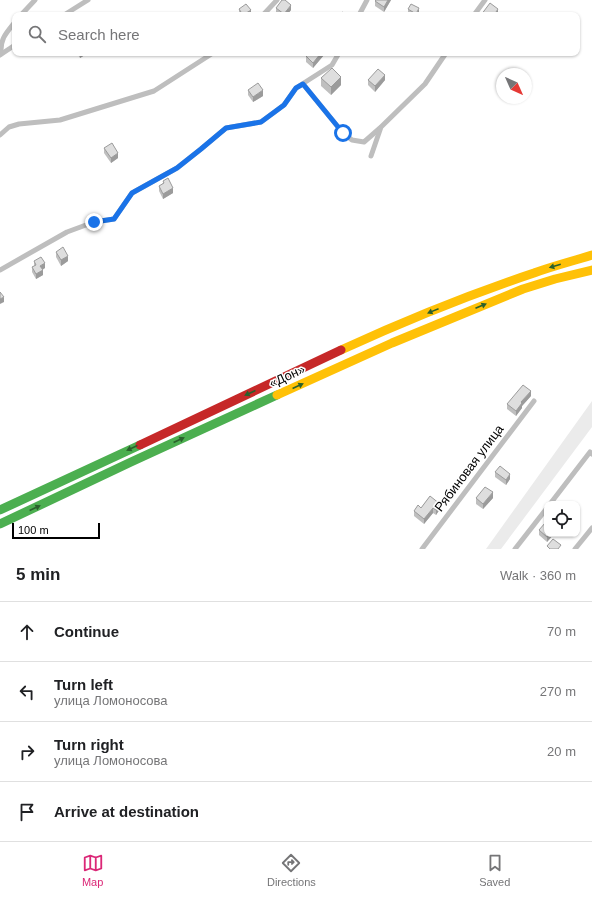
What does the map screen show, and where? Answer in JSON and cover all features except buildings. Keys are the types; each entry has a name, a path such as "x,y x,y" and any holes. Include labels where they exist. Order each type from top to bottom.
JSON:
{"highway":[{"name":"«Дон»","path":"0,510 385,330 484,290 535,272 592,255"},
{"name":"«Дон»","path":"0,524 131,462 392,343 523,289 554,279 592,270"}],"street":[{"path":"24,12 34,0"},
{"path":"69,12 88,0"},
{"path":"266,12 277,0"},
{"path":"361,12 367,0"},
{"path":"476,12 486,0"},
{"path":"12,26 4,35 0,47 1,54 12,47"},
{"path":"0,135 10,127 19,124 60,120 154,91 208,56"},
{"path":"0,270 67,232 94,222 114,219 132,193 177,168 226,128 261,122 284,105 296,88 332,65 337,56"},
{"path":"303,84 343,133 352,140 364,142 425,84 444,56"},
{"path":"371,156 381,127"},
{"name":"Рябиновая улица","path":"422,549 534,401"},
{"path":"552,501 590,452 592,454"},
{"path":"516,549 544,512"},
{"path":"575,549 592,528"}],"shaded area":[{"path":"592,401 592,427 501,549 486,549"}],"traffic: fast":[{"path":"0,524 277,395"},
{"path":"0,510 140,445"}],"traffic: slow":[{"path":"341,350 461,299 541,270 592,255"},
{"path":"277,395 392,343 523,289 592,270"}],"traffic: jam":[{"path":"140,445 341,350"}],"route":[{"path":"94,222 114,219 132,193 177,168 226,128 261,122 284,105 296,88 303,84 343,133"}]}
